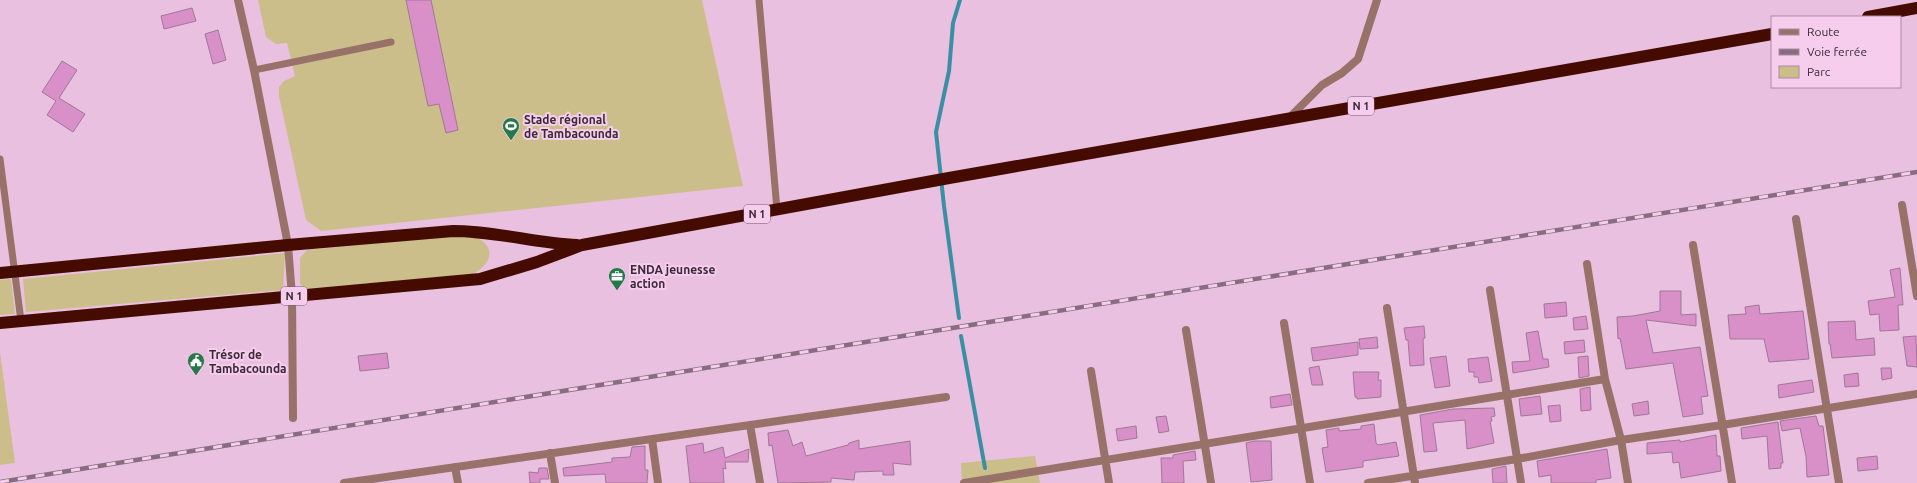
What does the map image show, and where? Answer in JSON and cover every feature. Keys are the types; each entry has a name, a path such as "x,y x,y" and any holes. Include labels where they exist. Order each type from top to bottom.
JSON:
{"highway":[{"path":"1873,16 1917,8"},
{"name":"N 1","path":"0,323 480,279 537,262 582,246 931,181 1771,34"},
{"name":"N 1","path":"0,273 288,245 453,231 473,231 553,244 582,246"}],"street":[{"path":"238,0 254,70 288,245 292,296 293,418"},
{"path":"1288,119 1322,85 1342,73 1358,59 1377,0"},
{"path":"1902,205 1917,296"},
{"path":"1796,219 1839,483"},
{"path":"1693,245 1732,483"},
{"path":"1587,264 1605,379 1621,440 1628,483"},
{"path":"1490,290 1521,483"},
{"path":"1387,308 1415,479"},
{"path":"1284,323 1310,483"},
{"path":"1186,330 1211,483"},
{"path":"1091,371 1109,483"},
{"path":"964,483 1605,379"},
{"path":"1368,483 1415,479 1621,440 1917,394"},
{"path":"344,483 946,397"},
{"path":"750,425 760,483"},
{"path":"652,439 658,483"},
{"path":"550,454 555,483"},
{"path":"455,467 458,483"}],"lane":[{"path":"759,0 777,210"},
{"path":"254,70 391,42"},
{"path":"0,159 21,321"}],"green space":[{"name":"Stade régional de Tambacounda","path":"258,0 702,0 743,186 321,231 306,220 279,96 279,87 284,81 295,76 287,43 276,44 266,37"},
{"path":"465,235 475,237 482,241 487,245 489,251 489,257 486,263 472,274 307,289 300,284 300,258 307,250"},
{"path":"285,253 283,290 26,312 23,279"},
{"path":"11,279 15,314 0,315 0,280"},
{"path":"0,352 15,463 0,465"},
{"path":"1035,456 1040,483 962,483 961,463"}],"building":[{"path":"406,0 431,0 458,130 446,133 439,104 428,106"},
{"path":"192,8 196,21 164,29 161,16"},
{"path":"218,30 226,60 213,64 205,34"},
{"path":"62,61 77,70 59,98 85,114 73,132 47,115 56,101 42,92"},
{"path":"1900,268 1903,305 1898,305 1899,330 1880,331 1879,314 1870,315 1868,301 1895,297 1890,270"},
{"path":"1660,291 1681,291 1681,315 1696,314 1696,326 1646,320 1653,353 1700,347 1708,396 1701,397 1703,414 1683,417 1673,363 1626,369 1620,338 1618,339 1617,317 1633,316 1660,311"},
{"path":"1566,302 1567,316 1545,318 1544,304"},
{"path":"1759,305 1760,314 1803,311 1809,359 1769,362 1764,339 1730,339 1728,315 1746,314 1745,307"},
{"path":"1586,316 1588,329 1574,330 1573,318"},
{"path":"1855,321 1856,340 1874,338 1875,355 1832,358 1829,344 1828,322"},
{"path":"1424,326 1424,365 1410,366 1408,340 1406,340 1404,328"},
{"path":"1538,331 1543,359 1548,359 1549,367 1513,373 1512,362 1530,361 1526,333"},
{"path":"1916,336 1917,367 1907,366 1903,337"},
{"path":"1377,337 1378,348 1360,349 1359,339"},
{"path":"1584,340 1585,352 1565,354 1564,342"},
{"path":"1358,342 1358,355 1313,361 1311,348"},
{"path":"387,353 389,368 360,371 358,356"},
{"path":"1446,356 1450,386 1435,388 1430,358"},
{"path":"1588,356 1589,376 1579,378 1578,357"},
{"path":"1488,357 1492,381 1479,383 1478,377 1474,377 1474,372 1469,372 1468,359"},
{"path":"1319,366 1323,385 1312,385 1309,368"},
{"path":"1881,368 1891,368 1892,378 1882,380"},
{"path":"1353,372 1379,372 1378,380 1381,380 1381,397 1357,399 1357,397 1355,397"},
{"path":"1858,373 1859,386 1845,387 1844,375"},
{"path":"1812,380 1814,392 1779,398 1778,385"},
{"path":"1590,387 1591,410 1581,411 1580,389"},
{"path":"1290,394 1292,405 1271,408 1270,397"},
{"path":"1540,396 1542,414 1521,416 1519,399"},
{"path":"1648,401 1649,414 1634,416 1632,404"},
{"path":"1560,405 1561,421 1550,422 1548,406"},
{"path":"1494,408 1495,416 1491,417 1492,421 1490,421 1494,443 1467,449 1465,420 1433,423 1437,451 1424,452 1420,415 1453,409"},
{"path":"1166,416 1169,431 1159,433 1156,417"},
{"path":"1816,416 1819,426 1823,426 1829,475 1807,477 1806,456 1800,428 1782,431 1780,421"},
{"path":"1778,422 1783,463 1781,463 1781,468 1769,469 1767,436 1742,439 1741,428"},
{"path":"1374,424 1376,443 1378,445 1396,442 1399,456 1363,461 1363,467 1326,472 1322,448 1328,447 1326,430 1339,428 1339,431 1361,429 1361,426"},
{"path":"1136,426 1137,438 1118,441 1116,429"},
{"path":"788,430 793,446 802,442 806,456 848,445 849,443 859,440 859,449 910,441 911,465 893,463 894,475 883,475 883,471 855,472 854,480 831,478 831,482 778,483 772,445 769,446 768,433"},
{"path":"1716,435 1717,456 1720,456 1721,471 1681,478 1679,462 1673,463 1672,452 1647,454 1647,443 1680,440 1680,442"},
{"path":"1254,441 1271,441 1272,480 1251,482 1246,443"},
{"path":"703,443 704,453 723,447 725,458 749,449 748,462 725,462 726,469 723,468 724,483 690,483 686,446"},
{"path":"645,446 645,470 648,470 647,483 606,483 605,474 564,476 563,468 612,462 612,458 630,457 632,447"},
{"path":"1607,449 1611,478 1596,480 1596,483 1551,483 1551,475 1539,477 1537,461"},
{"path":"1195,451 1196,460 1183,461 1184,483 1162,483 1161,458 1173,458 1173,455"},
{"path":"1877,456 1878,469 1858,471 1857,458"},
{"path":"1506,466 1507,483 1493,483 1492,469"},
{"path":"539,468 547,468 549,479 540,479 540,483 530,483 529,472 538,473"}],"waterway":[{"path":"959,318 936,132 949,71 953,23 960,0"},
{"path":"961,336 985,468"}],"railway":[{"path":"0,482 1917,172"}],"place":[{"name":"Stade régional de Tambacounda","path":"511,141"},
{"name":"ENDA jeunesse action","path":"617,291"},
{"name":"Trésor de Tambacounda","path":"196,376"}]}
